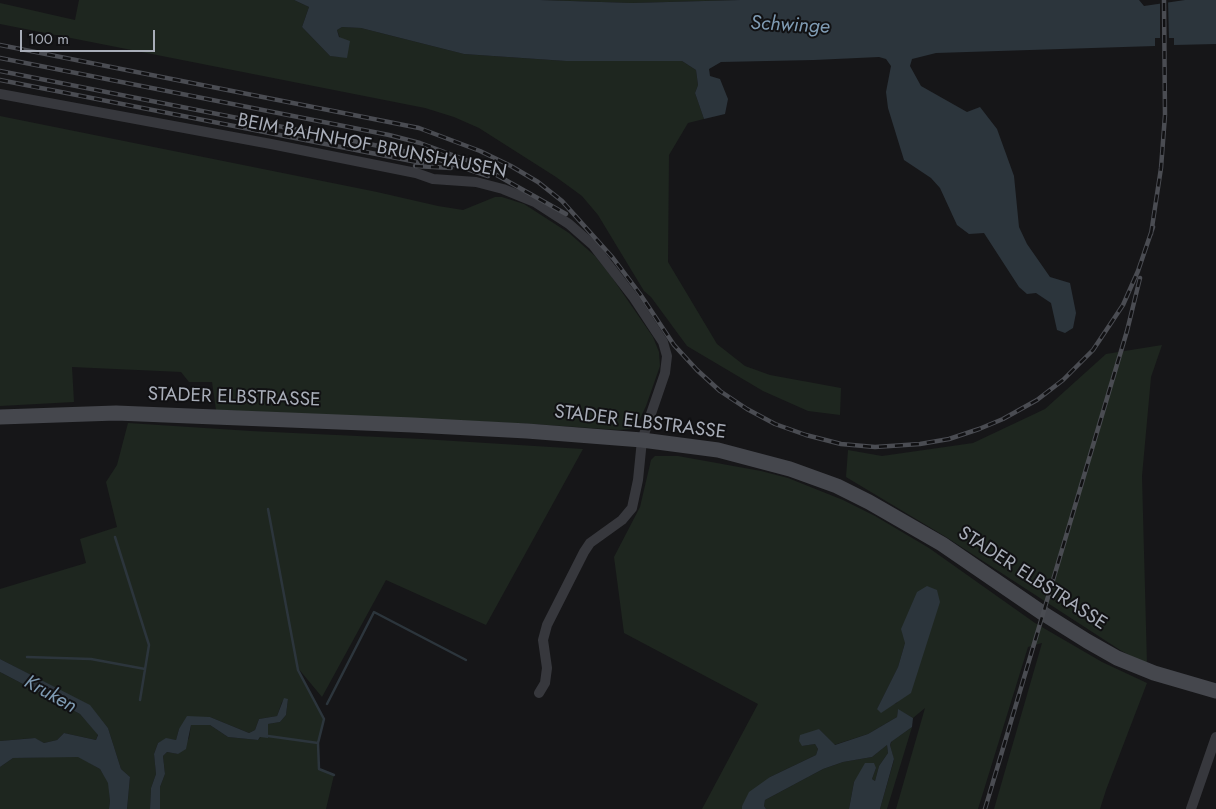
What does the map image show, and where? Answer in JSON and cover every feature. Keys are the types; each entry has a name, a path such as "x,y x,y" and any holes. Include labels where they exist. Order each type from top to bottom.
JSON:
{"street":[{"name":"BEIM BAHNHOF BRUNSHAUSEN","path":"0,94 271,144 416,173 433,179 476,182 503,189 535,202 569,224 593,245 634,298 663,342 667,356 665,373 642,440 638,480 632,508 622,520 590,543 547,625 543,640 547,668 545,683 539,693"},
{"name":"STADER ELBSTRASSE","path":"0,417 116,413 518,430 642,440 718,450 790,469 837,486 935,540 1095,646 1154,673 1216,692"},
{"path":"1191,809 1216,737"}],"shaded area":[{"path":"79,0 294,0 309,7 302,27 330,56 347,57 337,30 342,27 361,28 464,54 566,61 682,61 696,70 698,85 695,93 704,119 688,123 669,155 668,262 717,344 745,366 770,375 841,388 840,415 808,411 763,391 687,346 651,297 644,291 598,215 582,196 556,177 479,128 454,117 425,108 0,24 0,3 75,20"},
{"path":"540,0 740,0 632,3"},
{"path":"0,116 438,206 463,210 495,197 502,197 524,204 569,233 595,256 653,337 659,352 660,366 646,406 638,423 631,429 619,430 533,424 216,410 212,382 189,382 181,372 72,367 74,402 0,406"},
{"path":"1162,345 1151,377 1142,476 1147,665 1120,650 946,537 846,477 848,450 882,456 973,443 1045,409 1106,354"},
{"path":"128,423 583,449 486,625 386,580 322,697 297,667 324,719 318,743 319,769 334,775 326,809 160,809 160,787 165,774 163,756 167,752 178,754 189,738 191,725 210,725 228,737 258,740 267,729 268,724 280,722 286,715 288,699 282,702 277,716 259,719 255,730 249,733 210,717 179,729 176,740 166,739 158,743 154,754 156,774 151,788 150,809 127,809 130,777 121,769 108,728 90,706 0,659 0,589 86,563 80,539 117,527 106,482 117,465"},
{"path":"655,456 678,456 761,471 788,478 843,500 875,516 929,548 1035,623 1102,662 1147,683 1100,809 994,809 1042,643 1028,647 978,809 896,809 925,708 913,718 898,710 897,717 868,734 834,745 819,729 802,746 815,744 818,749 816,755 770,777 742,806 742,809 702,809 758,704 624,633 614,557 640,507 651,460","holes":["905,643 897,703 877,709 898,667"]},
{"path":"0,672 80,714 98,734 96,740 64,733 57,740 44,743 34,738 0,741"},
{"path":"912,727 887,809 880,809 894,760 890,745 892,741"},
{"path":"887,745 888,753 879,766 875,781 872,779 876,768 854,782 849,809 766,809 764,806 765,800 823,769 843,762 872,757"},
{"path":"78,756 100,769 109,783 109,809 0,809 0,767 13,758"}],"water":[{"name":"Schwinge","path":"294,0 540,0 632,3 740,0 1139,0 1144,6 1185,0 1216,0 1216,44 1174,45 1174,38 1155,38 1155,46 936,53 912,59 910,66 921,86 967,112 980,107 997,129 1014,176 1019,227 1027,244 1050,277 1070,283 1076,313 1073,328 1065,333 1057,330 1051,303 1036,293 1027,294 1019,287 984,233 969,234 957,225 940,188 931,178 904,160 888,108 886,92 891,66 886,59 879,57 721,62 709,69 710,76 720,79 728,99 725,114 704,119 695,93 698,85 696,70 682,61 566,61 464,54 361,28 342,27 337,30 339,37 350,41 347,58 330,56 302,27 309,7"},
{"path":"927,586 937,590 940,602 911,693 881,713 877,709 898,667 905,643 901,629 917,592"},
{"name":"Kruken","path":"0,659 90,705 108,728 121,769 130,777 127,809 109,809 108,783 100,769 78,757 13,758 0,767 0,741 35,738 44,743 57,740 64,733 96,740 98,735 80,714 0,672"},
{"path":"284,698 288,699 286,715 280,722 268,724 268,738 260,737 258,740 228,737 210,725 191,725 186,749 178,754 167,752 163,756 165,774 160,787 160,809 150,809 151,788 156,774 154,754 158,743 166,738 176,740 179,729 187,716 210,717 249,733 255,730 259,719 277,716"},
{"path":"898,709 913,718 912,727 891,742 890,745 894,759 880,809 849,809 854,782 865,763 874,763 876,768 872,779 875,781 879,766 888,753 887,745 872,757 843,762 823,769 765,800 764,806 766,809 742,809 749,792 770,777 816,755 818,749 815,744 802,746 799,741 800,735 819,729 835,745 868,734 897,717"}],"pier":[{"path":"1168,0 1169,40 1160,40 1160,1"}],"waterway":[{"path":"268,509 298,670 324,719 318,743"},
{"path":"115,537 149,645 140,700"},
{"path":"327,704 374,612 466,660"},
{"path":"27,657 91,659 145,669"},
{"path":"268,736 318,743 319,769 334,775"}],"railway":[{"path":"1151,234 1161,168 1165,115 1164,0"},
{"path":"0,45 419,128 480,151 538,182 562,201 613,258 674,345 720,391 747,409 775,424 806,435 841,444 875,447 920,444 949,439 1003,419 1037,400 1063,380 1093,350 1123,305 1138,271 1153,227"},
{"path":"0,58 389,135 420,143 477,164 566,214"},
{"path":"0,71 431,157 488,176"},
{"path":"0,80 422,163"},
{"path":"415,166 451,168"},
{"path":"985,809 1127,331 1140,278"}]}
